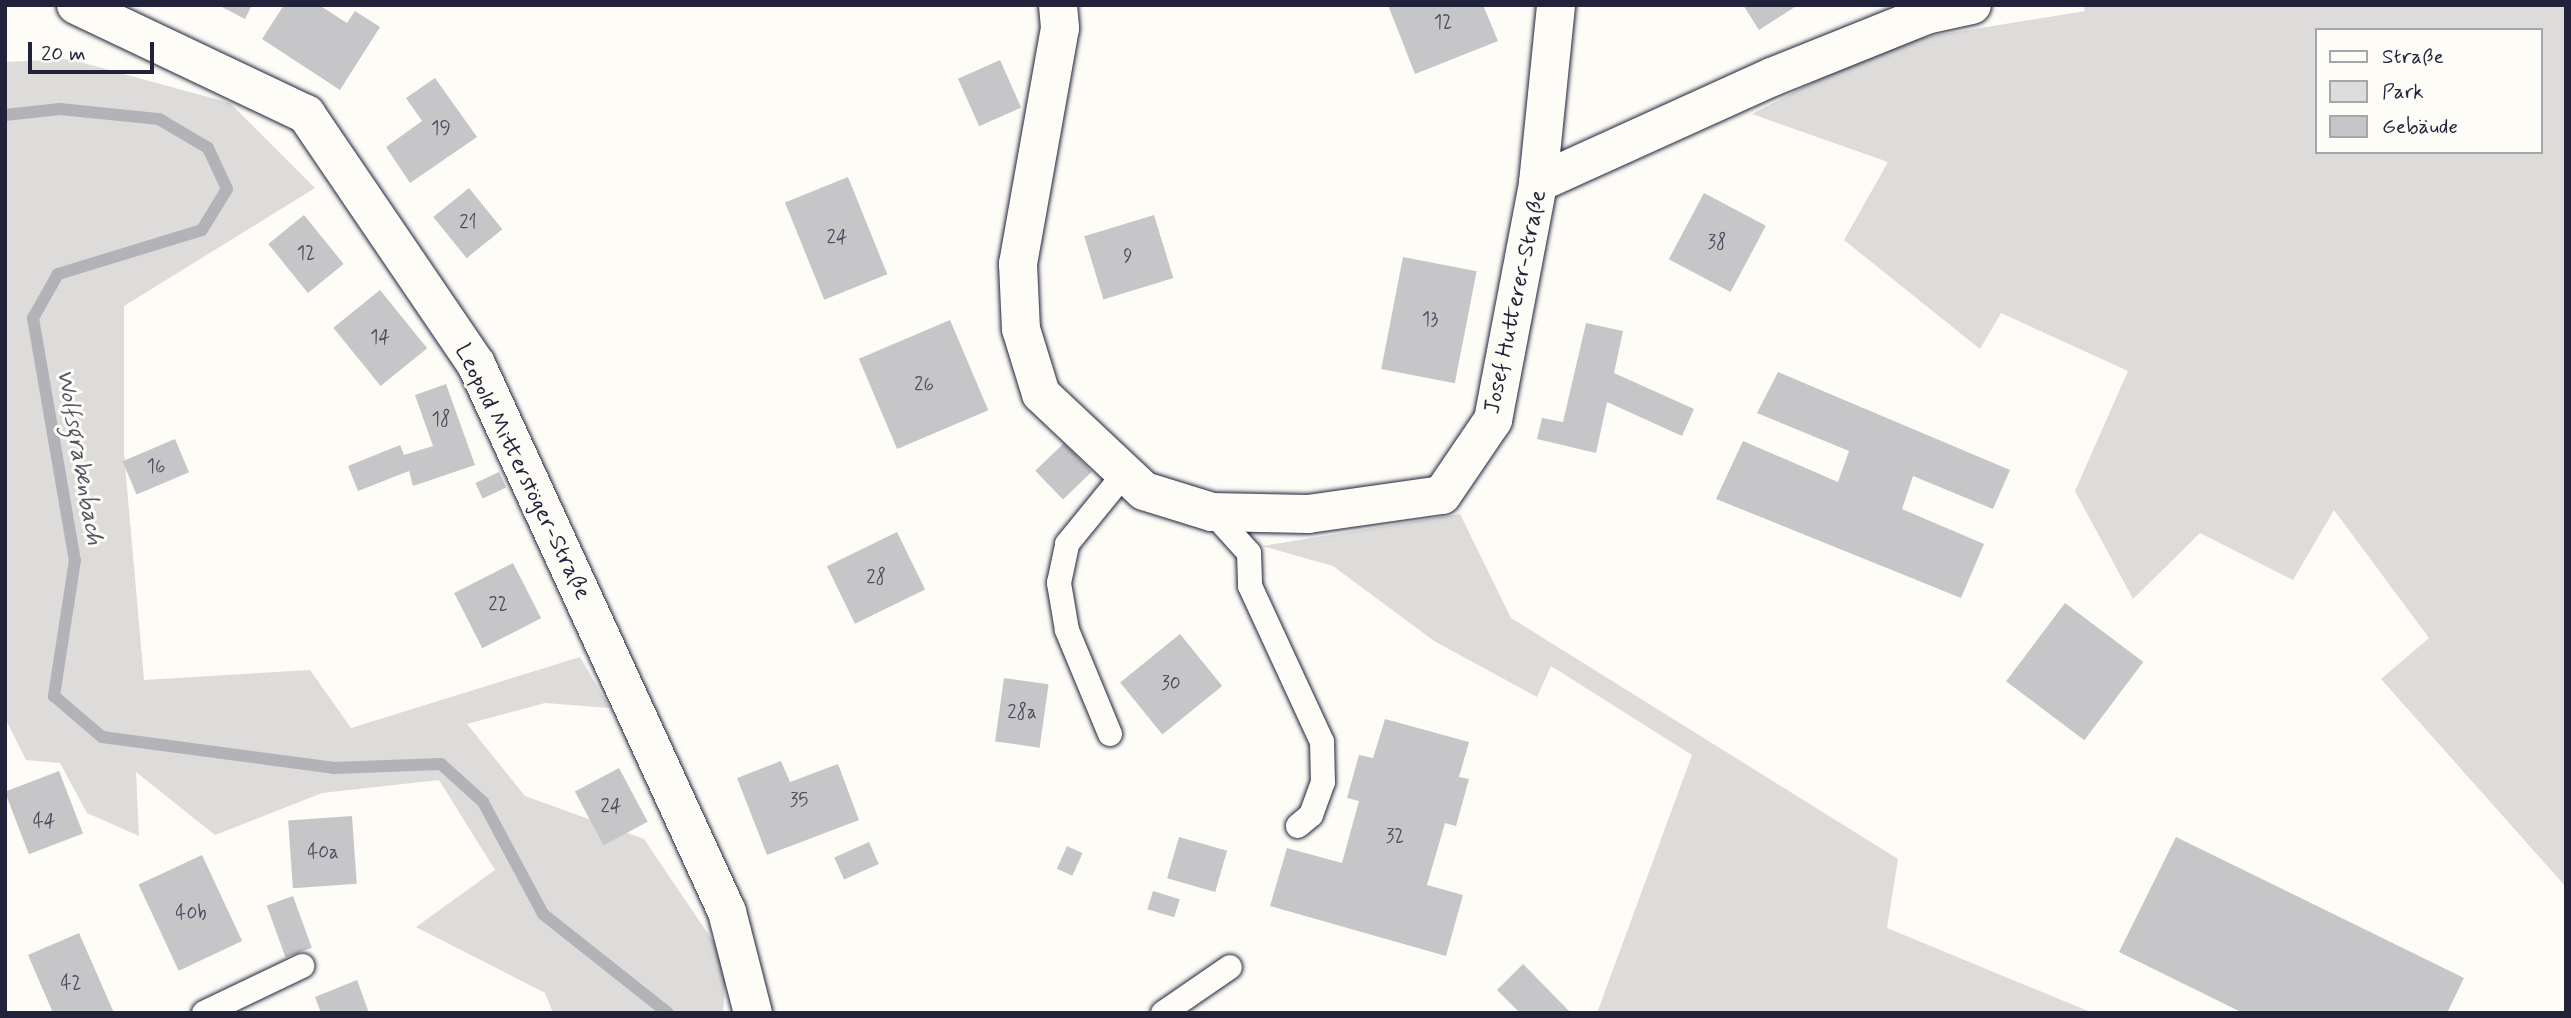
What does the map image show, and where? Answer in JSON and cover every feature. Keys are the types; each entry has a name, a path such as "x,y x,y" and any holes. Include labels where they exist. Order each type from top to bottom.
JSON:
{"street":[{"name":"Leopold Mitterstöger-Straße","path":"76,5 306,114 476,364 727,912 753,1013"},
{"name":"Josef Hutterer-Straße","path":"1058,5 1060,28 1018,264 1021,329 1041,394 1144,491 1212,512 1308,514 1442,495 1493,419 1538,183 1772,77 1926,16 1972,5"},
{"path":"1538,183 1556,5"}],"lane":[{"path":"1110,733 1067,630 1059,583 1066,544 1124,474"},
{"path":"1212,512 1249,553 1250,586 1322,742 1323,782 1311,815 1298,826"},
{"path":"204,1013 302,966"},
{"path":"1163,1013 1230,967"}],"green space":[{"path":"2083,5 2566,5 2566,887 2381,679 2429,638 2334,510 2293,580 2200,533 2133,599 2075,491 2128,371 2001,313 1980,349 1844,240 1888,162 1752,114 1889,43 2085,11"},
{"path":"69,59 230,103 315,188 124,306 124,453 144,680 310,670 351,728 580,657 610,708 545,703 467,724 525,796 644,839 727,962 723,1013 553,1013 545,993 416,927 495,870 439,780 322,793 215,835 136,772 139,836 87,813 60,763 26,760 5,718 5,62"},
{"path":"1460,514 1511,618 1898,859 1887,928 2093,1013 1597,1013 1692,755 1551,666 1537,697 1434,641 1333,566 1262,546"}],"building":[{"path":"218,5 252,5 245,19"},
{"path":"284,5 319,5 347,23 355,11 380,27 340,90 262,39"},
{"path":"1388,5 1483,5 1498,41 1415,74"},
{"path":"1743,5 1798,5 1759,30"},
{"path":"1000,60 1021,108 979,126 958,79"},
{"path":"435,78 477,137 410,183 386,147 422,121 406,98"},
{"path":"848,177 887,274 824,300 785,202"},
{"path":"469,188 502,229 467,258 433,217"},
{"path":"1704,193 1766,226 1731,292 1669,259"},
{"path":"304,215 344,264 308,293 268,244"},
{"path":"1154,215 1173,278 1103,299 1084,236"},
{"path":"1403,257 1477,271 1455,383 1381,369"},
{"path":"380,290 427,348 381,386 333,328"},
{"path":"950,320 988,410 897,449 859,359"},
{"path":"1586,323 1623,331 1614,373 1694,409 1682,436 1607,402 1596,453 1537,439 1542,418 1563,422"},
{"path":"1778,372 2010,470 1993,509 1913,476 1902,509 1984,544 1961,598 1716,499 1743,441 1838,482 1849,451 1757,413"},
{"path":"446,384 475,465 413,486 409,471 358,491 348,466 400,445 404,455 433,446 415,395"},
{"path":"175,439 189,472 137,494 123,461"},
{"path":"1064,443 1092,472 1063,500 1035,471"},
{"path":"499,472 506,487 483,498 475,483"},
{"path":"897,532 925,590 855,624 827,566"},
{"path":"513,563 541,618 482,648 454,593"},
{"path":"2065,603 2143,662 2084,740 2006,681"},
{"path":"1180,634 1222,686 1162,735 1120,682"},
{"path":"1004,678 1049,684 1040,748 995,741"},
{"path":"1385,719 1469,742 1459,777 1469,779 1456,826 1445,823 1427,885 1463,895 1446,956 1270,906 1287,848 1342,863 1359,801 1347,798 1359,755 1373,758"},
{"path":"781,761 790,782 838,764 859,820 767,855 737,778"},
{"path":"619,768 648,822 603,845 575,791"},
{"path":"59,771 83,834 29,854 5,792"},
{"path":"352,816 357,884 293,888 288,820"},
{"path":"1179,837 1227,851 1215,892 1167,878"},
{"path":"2176,837 2464,978 2447,1013 2243,1013 2119,952"},
{"path":"869,842 879,864 844,879 834,857"},
{"path":"1067,846 1083,853 1072,876 1057,869"},
{"path":"202,855 242,941 179,971 139,885"},
{"path":"1153,891 1180,899 1174,917 1147,909"},
{"path":"293,896 312,948 285,957 267,906"},
{"path":"79,933 114,1013 53,1013 28,955"},
{"path":"1523,964 1571,1013 1520,1013 1497,990"},
{"path":"357,980 369,1013 321,1013 315,997"}],"waterway":[{"name":"Wolfsgrabenbach","path":"5,115 60,109 159,119 208,148 227,189 202,230 58,274 33,318 75,560 54,696 102,737 333,768 441,764 483,802 543,914 668,1013"}]}
